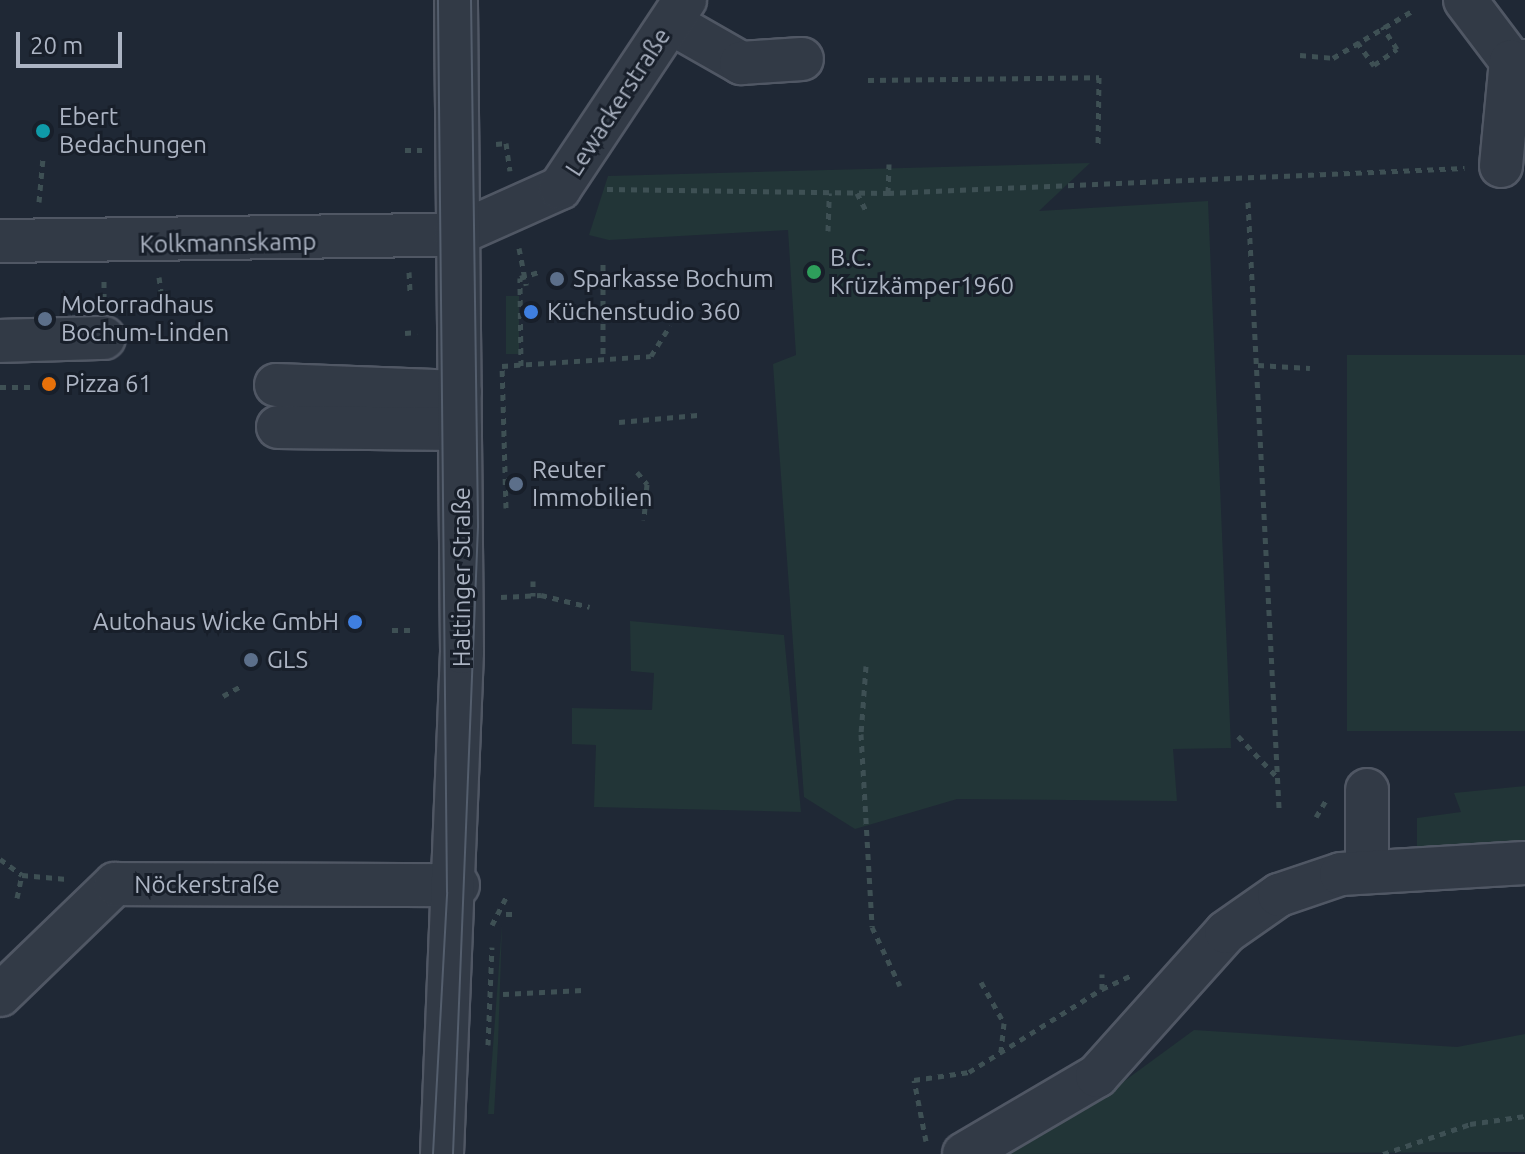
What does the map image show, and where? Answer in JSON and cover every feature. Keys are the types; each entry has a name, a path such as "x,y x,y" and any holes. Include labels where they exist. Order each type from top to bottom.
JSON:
{"street":[{"name":"Hattinger Straße","path":"442,1154 458,885 460,411 455,235 456,0"},
{"path":"1465,0 1518,61 1501,166"},
{"name":"Lewackerstraße","path":"455,235 560,188 678,12"},
{"path":"678,12 741,63 802,59"},
{"name":"Kolkmannskamp","path":"0,241 455,235"},
{"path":"0,341 104,338"},
{"path":"276,385 460,411"},
{"path":"278,427 460,411"},
{"path":"1367,790 1367,872"},
{"path":"964,1154 1097,1076 1247,914 1308,881 1367,872 1525,863"},
{"name":"Nöckerstraße","path":"0,995 115,884 458,885"}],"path":[{"path":"1300,55 1333,58 1382,26 1414,10"},
{"path":"1357,42 1374,65 1397,49 1382,26"},
{"path":"1333,58 1333,68"},
{"path":"868,80 1099,77 1098,145"},
{"path":"506,143 509,167"},
{"path":"888,193 889,164"},
{"path":"560,188 888,193 1501,166"},
{"path":"828,231 829,193"},
{"path":"857,193 867,213"},
{"path":"1248,202 1279,808"},
{"path":"520,252 521,366"},
{"path":"603,262 603,354"},
{"path":"520,278 538,272"},
{"path":"520,278 526,285"},
{"path":"506,508 507,419 502,366 603,354 651,356 670,325"},
{"path":"405,333 417,332"},
{"path":"1258,365 1310,368"},
{"path":"0,387 34,387"},
{"path":"619,422 698,415"},
{"path":"637,472 647,484 644,520"},
{"path":"533,581 533,596"},
{"path":"501,597 533,596 590,607"},
{"path":"392,630 413,630"},
{"path":"866,666 861,734 872,927 900,986"},
{"path":"223,696 241,686"},
{"path":"1238,736 1277,778"},
{"path":"0,859 22,875 115,884"},
{"path":"17,898 22,875"},
{"path":"488,1050 492,923 506,897"},
{"path":"506,914 516,914"},
{"path":"923,1127 914,1080 969,1072 1102,989 1136,972"},
{"path":"1102,974 1102,989"},
{"path":"981,982 1004,1023 1001,1052"},
{"path":"503,994 583,990"},
{"path":"1383,1154 1470,1124 1525,1116"}],"shaded area":[{"path":"1090,163 1039,211 1208,201 1231,748 1173,749 1177,801 957,799 855,829 804,797 773,364 796,355 788,230 609,240 589,235 608,176"},
{"path":"506,296 519,296 519,354 506,354"},
{"path":"1347,355 1525,355 1525,731 1347,731"},
{"path":"630,621 784,635 801,812 594,807 596,745 572,744 572,708 652,710 654,673 631,671"},
{"path":"1525,786 1525,840 1417,850 1417,818 1461,812 1454,793"},
{"path":"502,925 494,1114 488,1114"},
{"path":"1194,1030 1457,1047 1525,1034 1525,1152 1000,1154 1082,1112"}],"tram line":[{"path":"433,1154 447,892 438,0"},
{"path":"453,1154 478,527 471,0"}],"place":[{"name":"Ebert Bedachungen","path":"43,131"},
{"name":"B.C. Krüzkämper1960","path":"814,272"},
{"name":"Sparkasse Bochum","path":"557,279"},
{"name":"Küchenstudio 360","path":"531,312"},
{"name":"Motorradhaus Bochum-Linden","path":"45,319"},
{"name":"Pizza 61","path":"49,384"},
{"name":"Reuter Immobilien","path":"516,484"},
{"name":"Autohaus Wicke GmbH","path":"355,622"},
{"name":"GLS","path":"251,660"}]}
